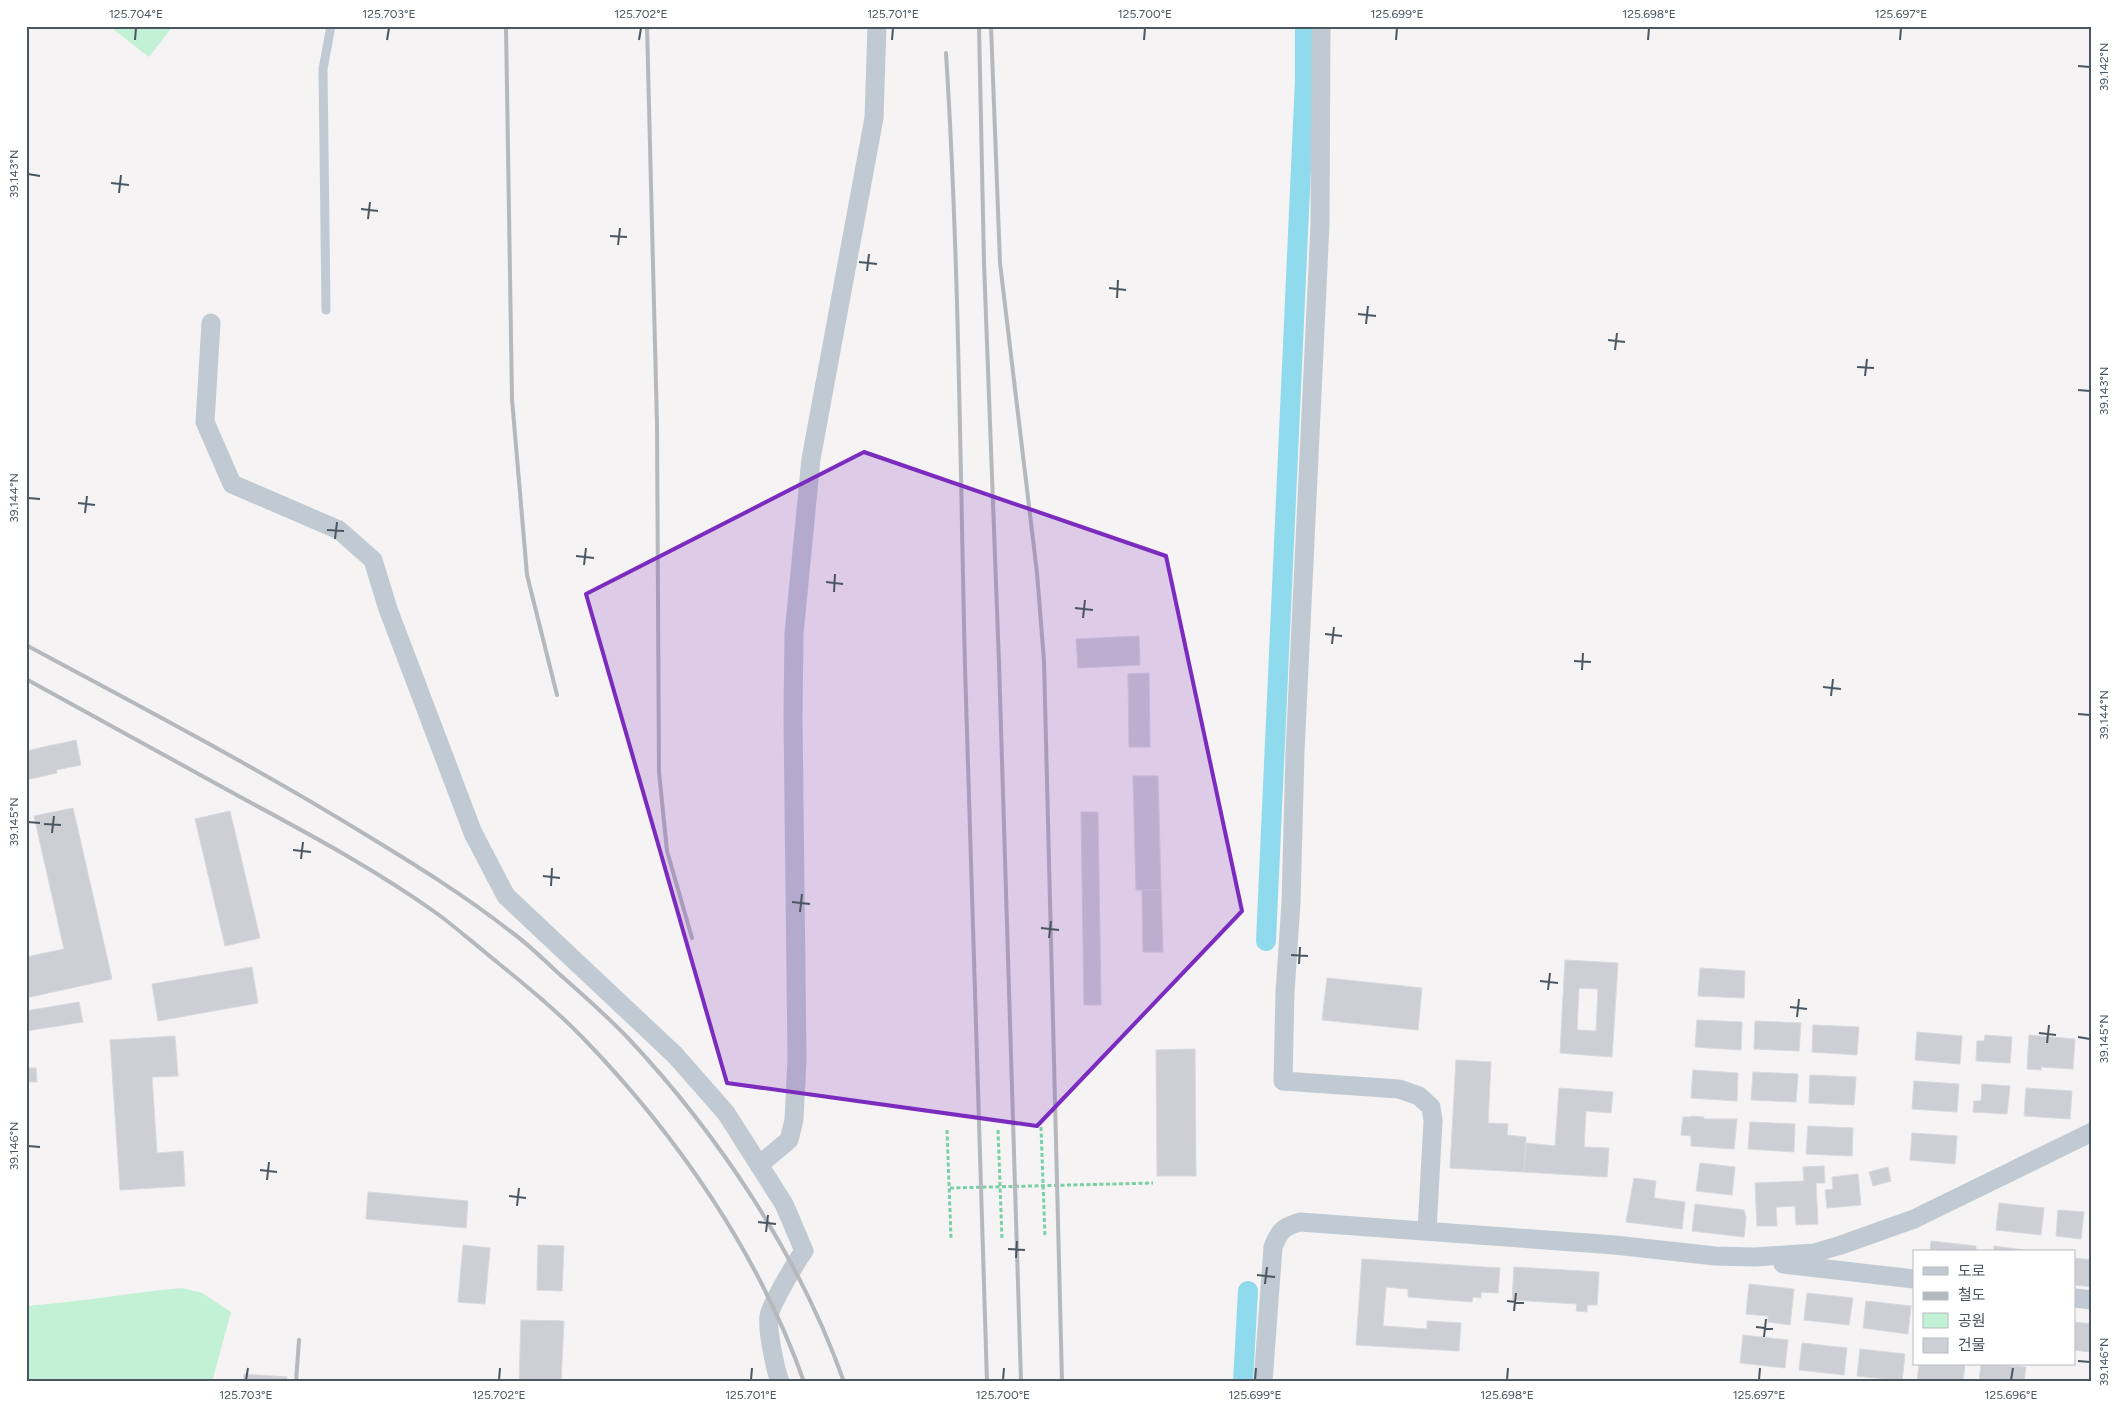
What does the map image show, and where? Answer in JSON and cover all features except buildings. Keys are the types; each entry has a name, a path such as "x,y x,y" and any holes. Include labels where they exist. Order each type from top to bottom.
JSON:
{"street":[{"path":"759,1165 789,1140 794,1120 797,1059 793,737 794,634 811,459 874,118 877,26"},
{"path":"1321,26 1320,224 1295,752 1292,903 1285,992 1283,1081 1400,1089 1419,1096 1431,1107 1433,1121 1427,1230"},
{"path":"211,323 205,422 232,484 339,530 374,560 388,609 473,833 506,896 675,1055 726,1112 784,1204 804,1250 793,1265 769,1316 775,1367 780,1382"},
{"path":"1715,1256 1814,1253 1841,1245 1922,1215 2092,1132"},
{"path":"1263,1382 1273,1247 1278,1234 1286,1226 1300,1222 1615,1245 1913,1279"},
{"path":"2076,1298 2092,1300"}],"lane":[{"path":"326,310 323,69 331,26"}],"path":[{"path":"1042,1127 1045,1237"},
{"path":"947,1130 952,1238"},
{"path":"998,1130 1002,1239"},
{"path":"950,1188 1153,1183"}],"highlighted area":[{"path":"864,452 1166,556 1242,911 1037,1126 727,1083 586,594"}],"green space":[{"path":"109,26 173,26 149,57"},
{"path":"182,1288 202,1293 231,1312 212,1382 26,1382 26,1306"}],"waterway":[{"path":"1266,941 1305,79 1305,26"},
{"path":"1243,1382 1248,1291"}],"railway":[{"path":"506,26 512,399 527,575 557,695"},
{"path":"647,26 657,424 659,772 667,851 692,938"},
{"path":"979,26 984,263 999,663 1021,1382"},
{"path":"991,26 1000,263 1037,573 1044,661 1062,1382"},
{"path":"946,53 956,284 967,757 987,1382"},
{"path":"26,645 322,808 457,892 534,951 628,1038 694,1115 725,1157 754,1200 804,1289 826,1335 844,1382"},
{"path":"26,679 319,840 392,883 451,924 560,1015 618,1075 651,1115 712,1198 764,1288 804,1382"},
{"path":"296,1382 299,1340"}]}
